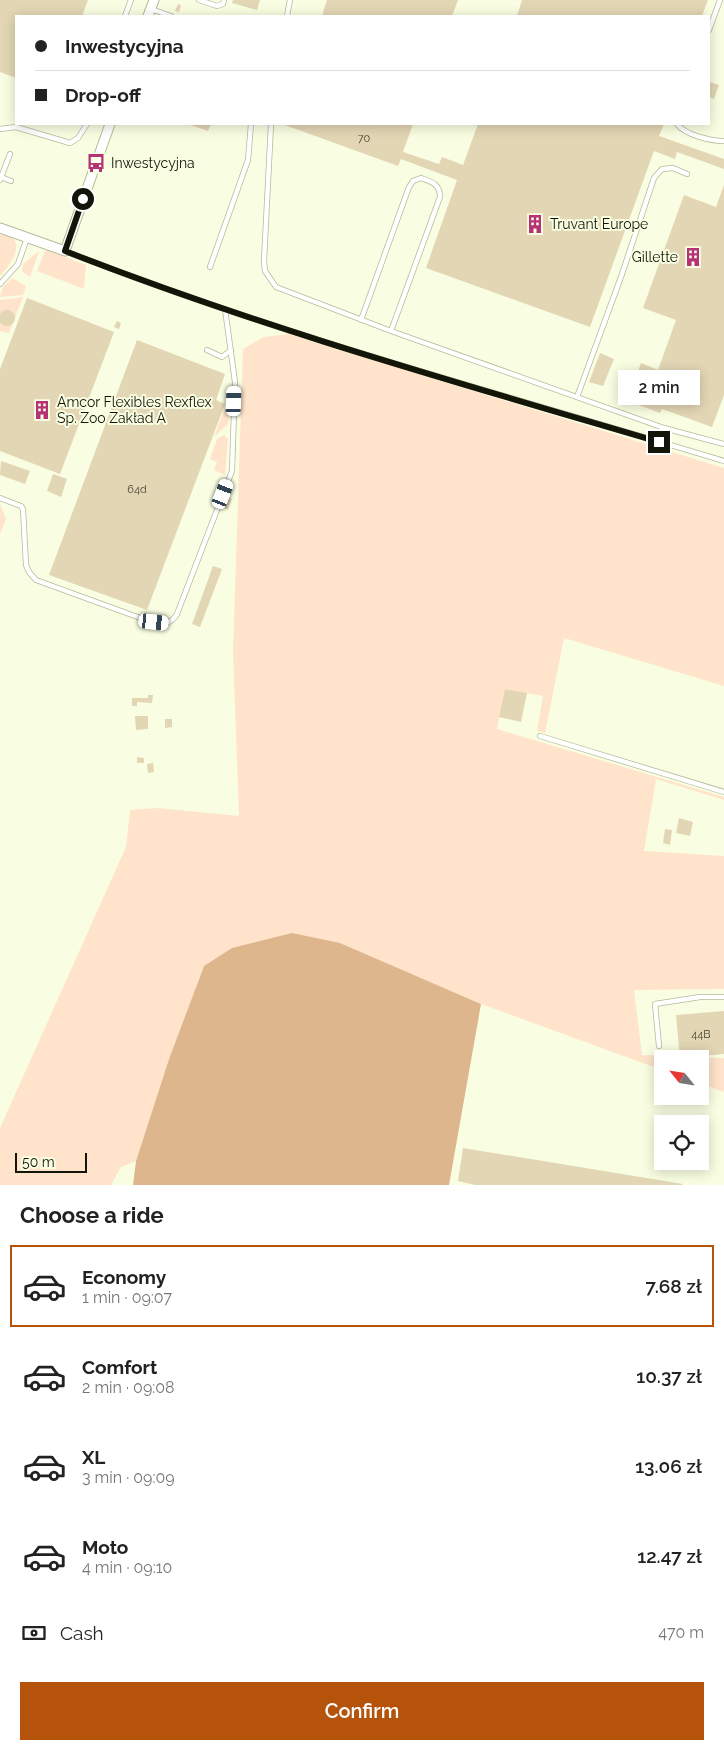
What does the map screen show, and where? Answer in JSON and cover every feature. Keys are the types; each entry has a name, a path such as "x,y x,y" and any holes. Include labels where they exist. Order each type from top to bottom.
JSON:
{"street":[{"path":"0,228 65,251 110,125"}],"lane":[{"path":"125,15 130,0"},
{"path":"199,0 217,6 222,4 224,0"},
{"path":"287,15 290,0"},
{"path":"710,27 720,0"},
{"path":"151,8 168,15"},
{"path":"0,129 16,127 70,143 78,138 86,125"},
{"path":"210,267 248,160 251,125"},
{"path":"271,125 264,261 269,280 284,292 664,428 724,444"},
{"path":"678,125 689,132 716,141 724,141"},
{"path":"10,154 0,179 12,181"},
{"path":"578,398 654,178 662,168 672,168 687,174"},
{"path":"360,320 409,187 413,181 421,178 436,184 440,190 440,197 391,331"},
{"path":"0,284 18,264 27,238"},
{"path":"65,251 225,310 386,362 724,461"},
{"path":"0,498 21,506 23,509 26,565 36,580 154,622 164,624 172,621 177,614 232,471 235,382 225,310"},
{"path":"207,350 222,357 231,350"},
{"path":"540,736 724,792"},
{"path":"658,1046 655,1004 700,997 724,997"}],"shaded area":[{"path":"5,234 12,237 16,248 12,260 0,276 0,235"},
{"path":"48,250 86,265 84,289 37,271 45,251"},
{"path":"39,251 30,277 22,271 23,264"},
{"path":"12,278 26,286 23,295 0,297 3,287"},
{"path":"23,297 9,333 0,331 0,300"},
{"path":"288,334 724,468 724,686 564,638 545,733 537,731 543,696 505,689 497,729 724,797 724,800 656,779 644,851 724,856 724,989 634,990 642,1055 654,1055 654,1067 481,1004 340,943 204,966 169,1059 136,1161 121,1167 111,1185 0,1185 0,1128 126,847 130,810 158,808 239,816 233,651 243,349 263,337"},
{"path":"224,410 229,411 228,424 214,437"},
{"path":"224,435 228,439 225,475 214,470 217,462 210,459 217,439"},
{"path":"0,504 6,519 0,534"},
{"path":"292,933 340,943 481,1004 449,1185 133,1185 136,1161 169,1059 204,966 232,948"},
{"path":"709,1057 724,1058 724,1092 709,1086"}],"building":[{"path":"0,0 88,0 82,15 15,15 15,78 0,72"},
{"path":"233,0 260,0 257,10 232,3"},
{"path":"327,0 458,0 452,15 322,15"},
{"path":"522,0 708,0 702,15 517,15"},
{"path":"178,4 181,5 179,12 175,11"},
{"path":"710,82 719,85 714,99 710,97"},
{"path":"191,125 211,125 208,131"},
{"name":"Truvant Europe","path":"285,125 413,125 403,152 439,164 442,157 463,165 478,125 664,125 659,136 724,159 724,169 677,152 675,159 654,151 590,327 426,268 457,180 401,159 398,166"},
{"name":"Gillette","path":"724,185 724,395 712,427 662,409 660,413 628,401 641,363 658,370 676,320 643,308 684,195 716,207"},
{"name":"Amcor Flexibles Rexflex Sp. Zoo Zakład A","path":"27,298 114,332 60,474 0,451 0,369"},
{"path":"7,310 13,312 15,318 13,324 7,326 1,324 -1,318 1,312"},
{"path":"117,321 121,323 119,329 114,327"},
{"path":"137,340 225,374 216,400 225,404 147,610 49,575"},
{"path":"600,353 614,359 603,386 589,382"},
{"path":"1,461 30,471 25,484 0,475"},
{"path":"53,474 67,479 61,497 47,491"},
{"path":"228,498 232,499 228,510 224,508"},
{"path":"213,566 222,569 200,627 192,624"},
{"path":"505,689 527,693 521,722 499,717"},
{"path":"148,695 153,695 152,703 137,702 137,706 132,706 132,698 148,698"},
{"path":"135,716 148,716 148,729 136,730"},
{"path":"165,719 172,719 172,727 165,728"},
{"path":"137,757 144,758 144,763 137,763"},
{"path":"153,763 154,772 148,773 147,764"},
{"path":"679,818 693,822 690,836 676,833"},
{"path":"665,829 672,830 670,845 663,843"},
{"path":"724,1011 724,1054 709,1055 709,1050 679,1050 676,1015"},
{"path":"463,1148 683,1184 475,1185 458,1181"}],"place":[{"name":"Inwestycyjna","path":"96,163"},
{"name":"Truvant Europe","path":"535,224"},
{"name":"Gillette","path":"693,257"},
{"name":"Amcor Flexibles Rexflex Sp. Zoo Zakład A","path":"42,410"}],"route":[{"path":"83,199 65,251 225,310 386,362 659,442"}]}
